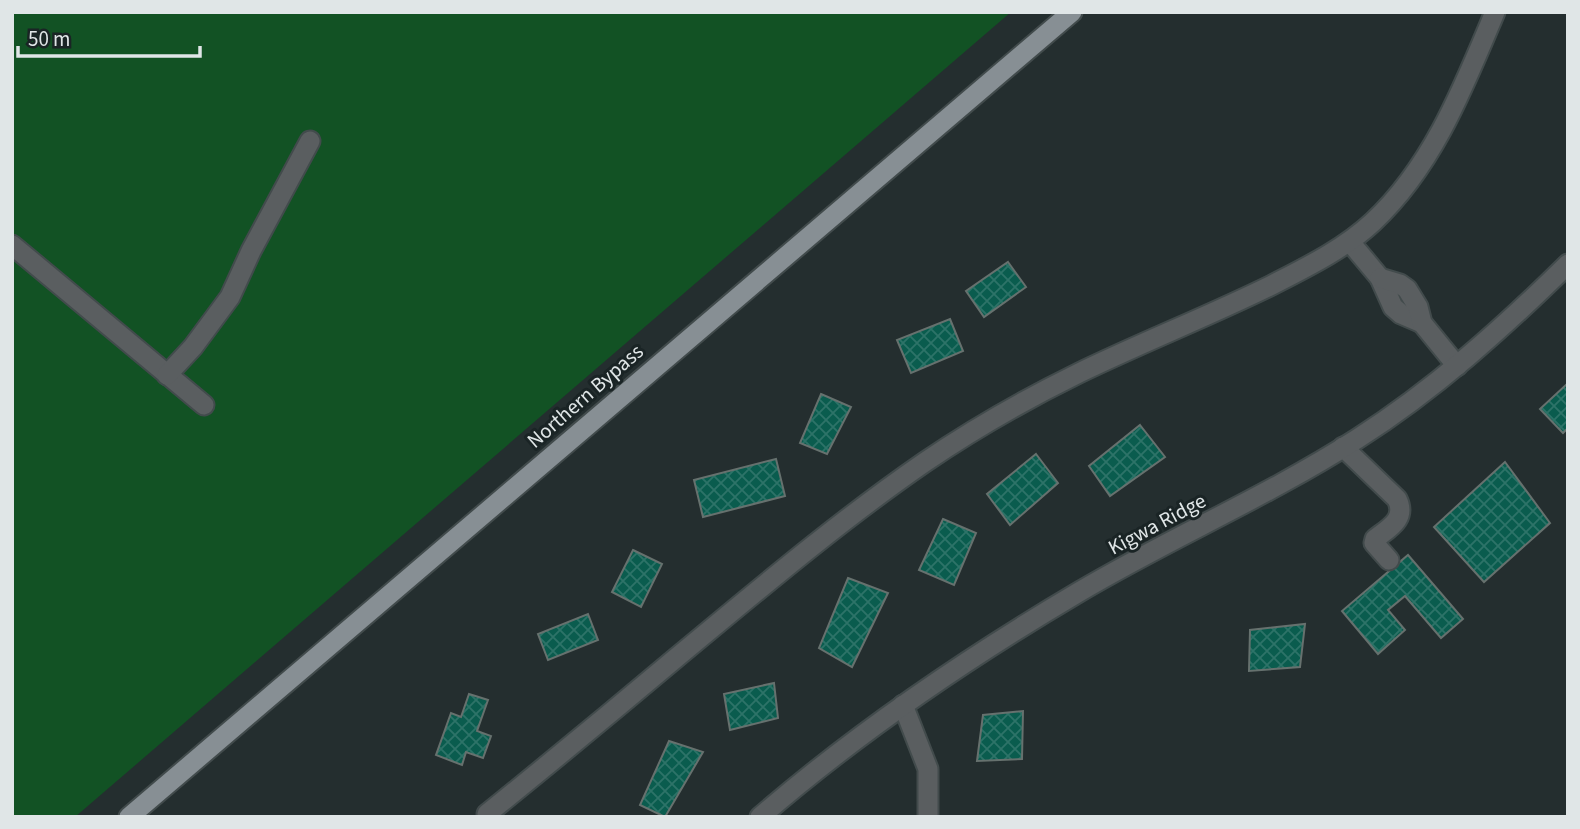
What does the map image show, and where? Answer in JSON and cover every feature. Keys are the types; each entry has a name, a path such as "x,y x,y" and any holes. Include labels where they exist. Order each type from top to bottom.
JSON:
{"main road":[{"name":"Northern Bypass","path":"129,817 1072,12"}],"street":[{"path":"487,814 790,563 923,464 1021,402 1080,372 1219,311 1298,272 1350,242 1375,221 1430,151 1463,88 1495,12"},
{"path":"167,375 193,347 230,297 251,251 310,141"},
{"path":"1350,242 1380,278 1407,289 1418,307 1422,323 1457,366"},
{"path":"12,245 204,405"},
{"name":"Kigwa Ridge","path":"760,817 903,705 1080,591 1343,447 1457,366 1568,264"},
{"path":"1343,447 1397,499 1402,508 1401,516 1375,539 1374,543 1389,560"},
{"path":"903,705 928,769 928,817"}],"green space":[{"path":"12,12 1011,12 75,817 12,817"}],"building":[{"path":"1008,262 1026,287 984,317 966,291"},
{"path":"950,319 963,351 911,373 897,340"},
{"path":"1568,383 1568,428 1563,433 1540,409"},
{"path":"821,394 851,407 827,454 800,443"},
{"path":"1140,425 1165,457 1110,496 1089,466"},
{"path":"1036,454 1058,483 1010,525 987,494"},
{"path":"776,459 785,496 703,517 694,480"},
{"path":"1505,462 1550,523 1484,582 1434,527"},
{"path":"943,519 976,533 954,585 919,570"},
{"path":"633,550 662,564 641,607 612,592"},
{"path":"1408,555 1463,619 1441,638 1405,596 1388,610 1405,630 1378,654 1342,611"},
{"path":"848,578 888,593 852,667 819,648"},
{"path":"588,614 598,640 548,660 538,634"},
{"path":"1305,624 1300,667 1249,671 1250,630"},
{"path":"774,683 778,718 730,730 724,694"},
{"path":"469,694 488,700 477,731 491,736 483,758 466,752 462,765 436,755 451,713 461,717"},
{"path":"1023,711 1022,759 977,761 983,715"},
{"path":"669,741 703,752 665,817 640,805"}]}
